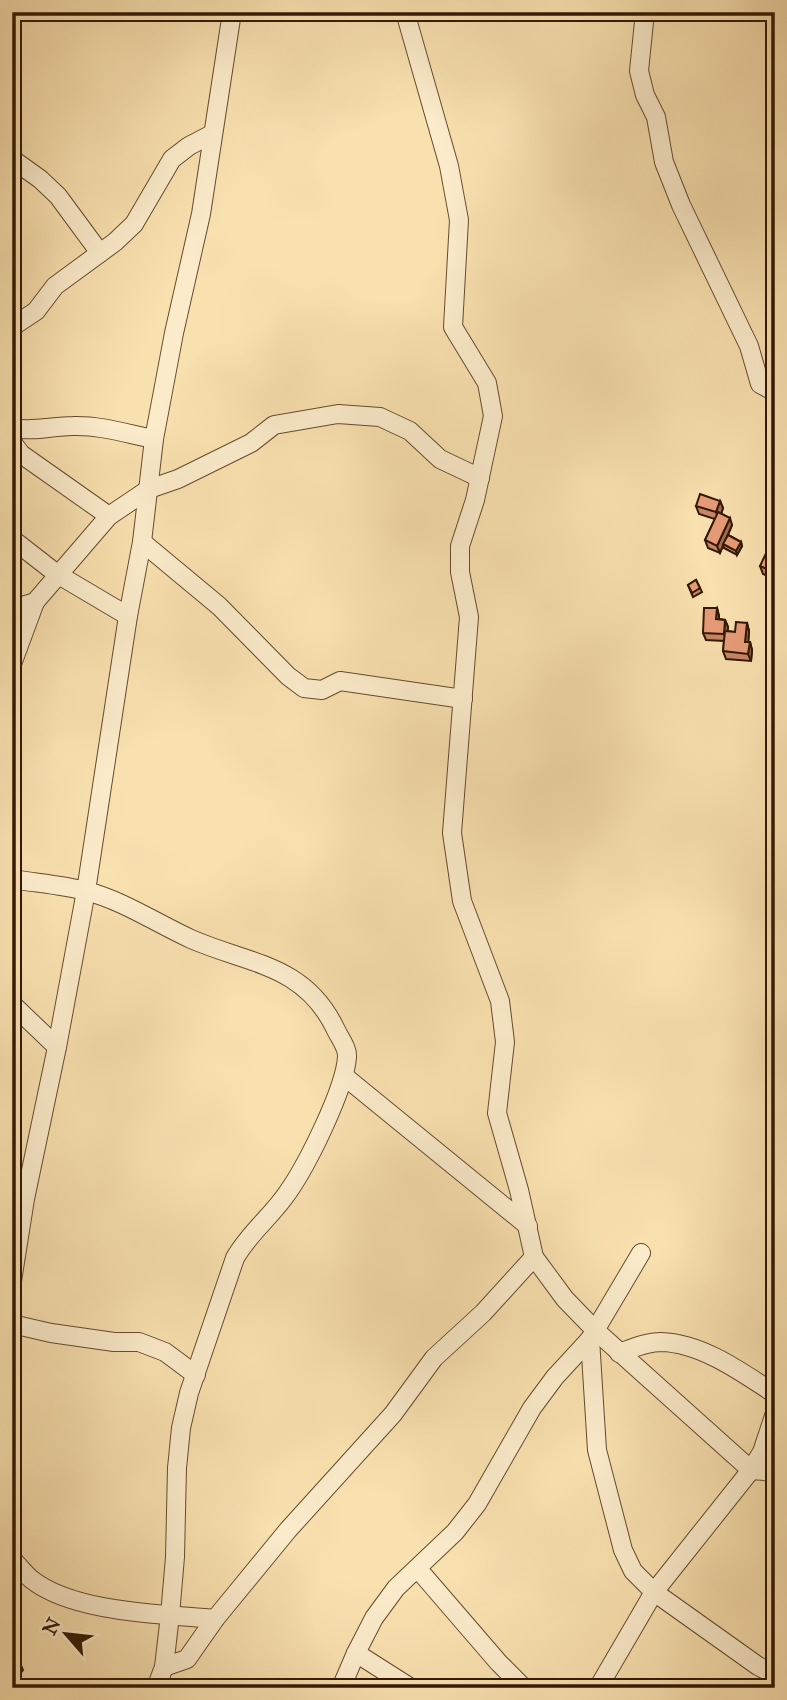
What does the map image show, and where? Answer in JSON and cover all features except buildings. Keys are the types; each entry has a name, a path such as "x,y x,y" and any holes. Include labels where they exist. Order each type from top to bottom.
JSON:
{"street":[{"path":"12,1281 19,1198 57,1047 86,891 142,542 154,439 174,332 201,214 232,12"},
{"path":"405,12 449,166 459,220 453,327 487,383 493,416 475,500 460,546 460,572 469,617 452,833 461,901 500,1001 505,1042 496,1113 528,1226 534,1257 565,1299 593,1335 619,1353 751,1470 775,1472"},
{"path":"645,12 639,71 645,95 656,117 664,162 681,205 749,345 760,384 775,392"},
{"path":"12,327 36,311 55,286 134,224 172,159 212,134"},
{"path":"12,159 58,196 100,253"},
{"path":"12,664 35,602 109,516 149,489 178,479 251,443 274,425 338,414 380,417 410,431 439,459 480,478"},
{"path":"12,428 27,430 73,425 154,439"},
{"path":"12,442 21,454 109,516"},
{"path":"12,539 57,574 128,616"},
{"path":"142,542 219,606 288,676 304,688 322,690 340,681 463,699"},
{"path":"12,609 35,602"},
{"path":"12,880 86,891 135,909 194,940 278,970 312,995 332,1022 348,1053 344,1076 321,1130 287,1194 243,1243 235,1258 195,1375 181,1429 177,1468 176,1557 162,1681"},
{"path":"12,1004 57,1047"},
{"path":"344,1076 528,1226"},
{"path":"341,1688 374,1618 396,1588 455,1532 477,1504 532,1408 555,1377 593,1335 641,1253"},
{"path":"162,1681 187,1659 215,1619 288,1530 393,1414 434,1358 483,1313 534,1257"},
{"path":"12,1324 114,1342 139,1342 165,1352 195,1375"},
{"path":"593,1335 597,1450 623,1550 633,1571 654,1592 758,1666 775,1675"},
{"path":"619,1353 662,1342 682,1346 735,1367 775,1394"},
{"path":"598,1688 654,1592 751,1470 762,1452 775,1413"},
{"path":"12,1559 33,1580 59,1594 113,1610 215,1619"},
{"path":"418,1569 524,1688"},
{"path":"356,1653 411,1688"}]}
